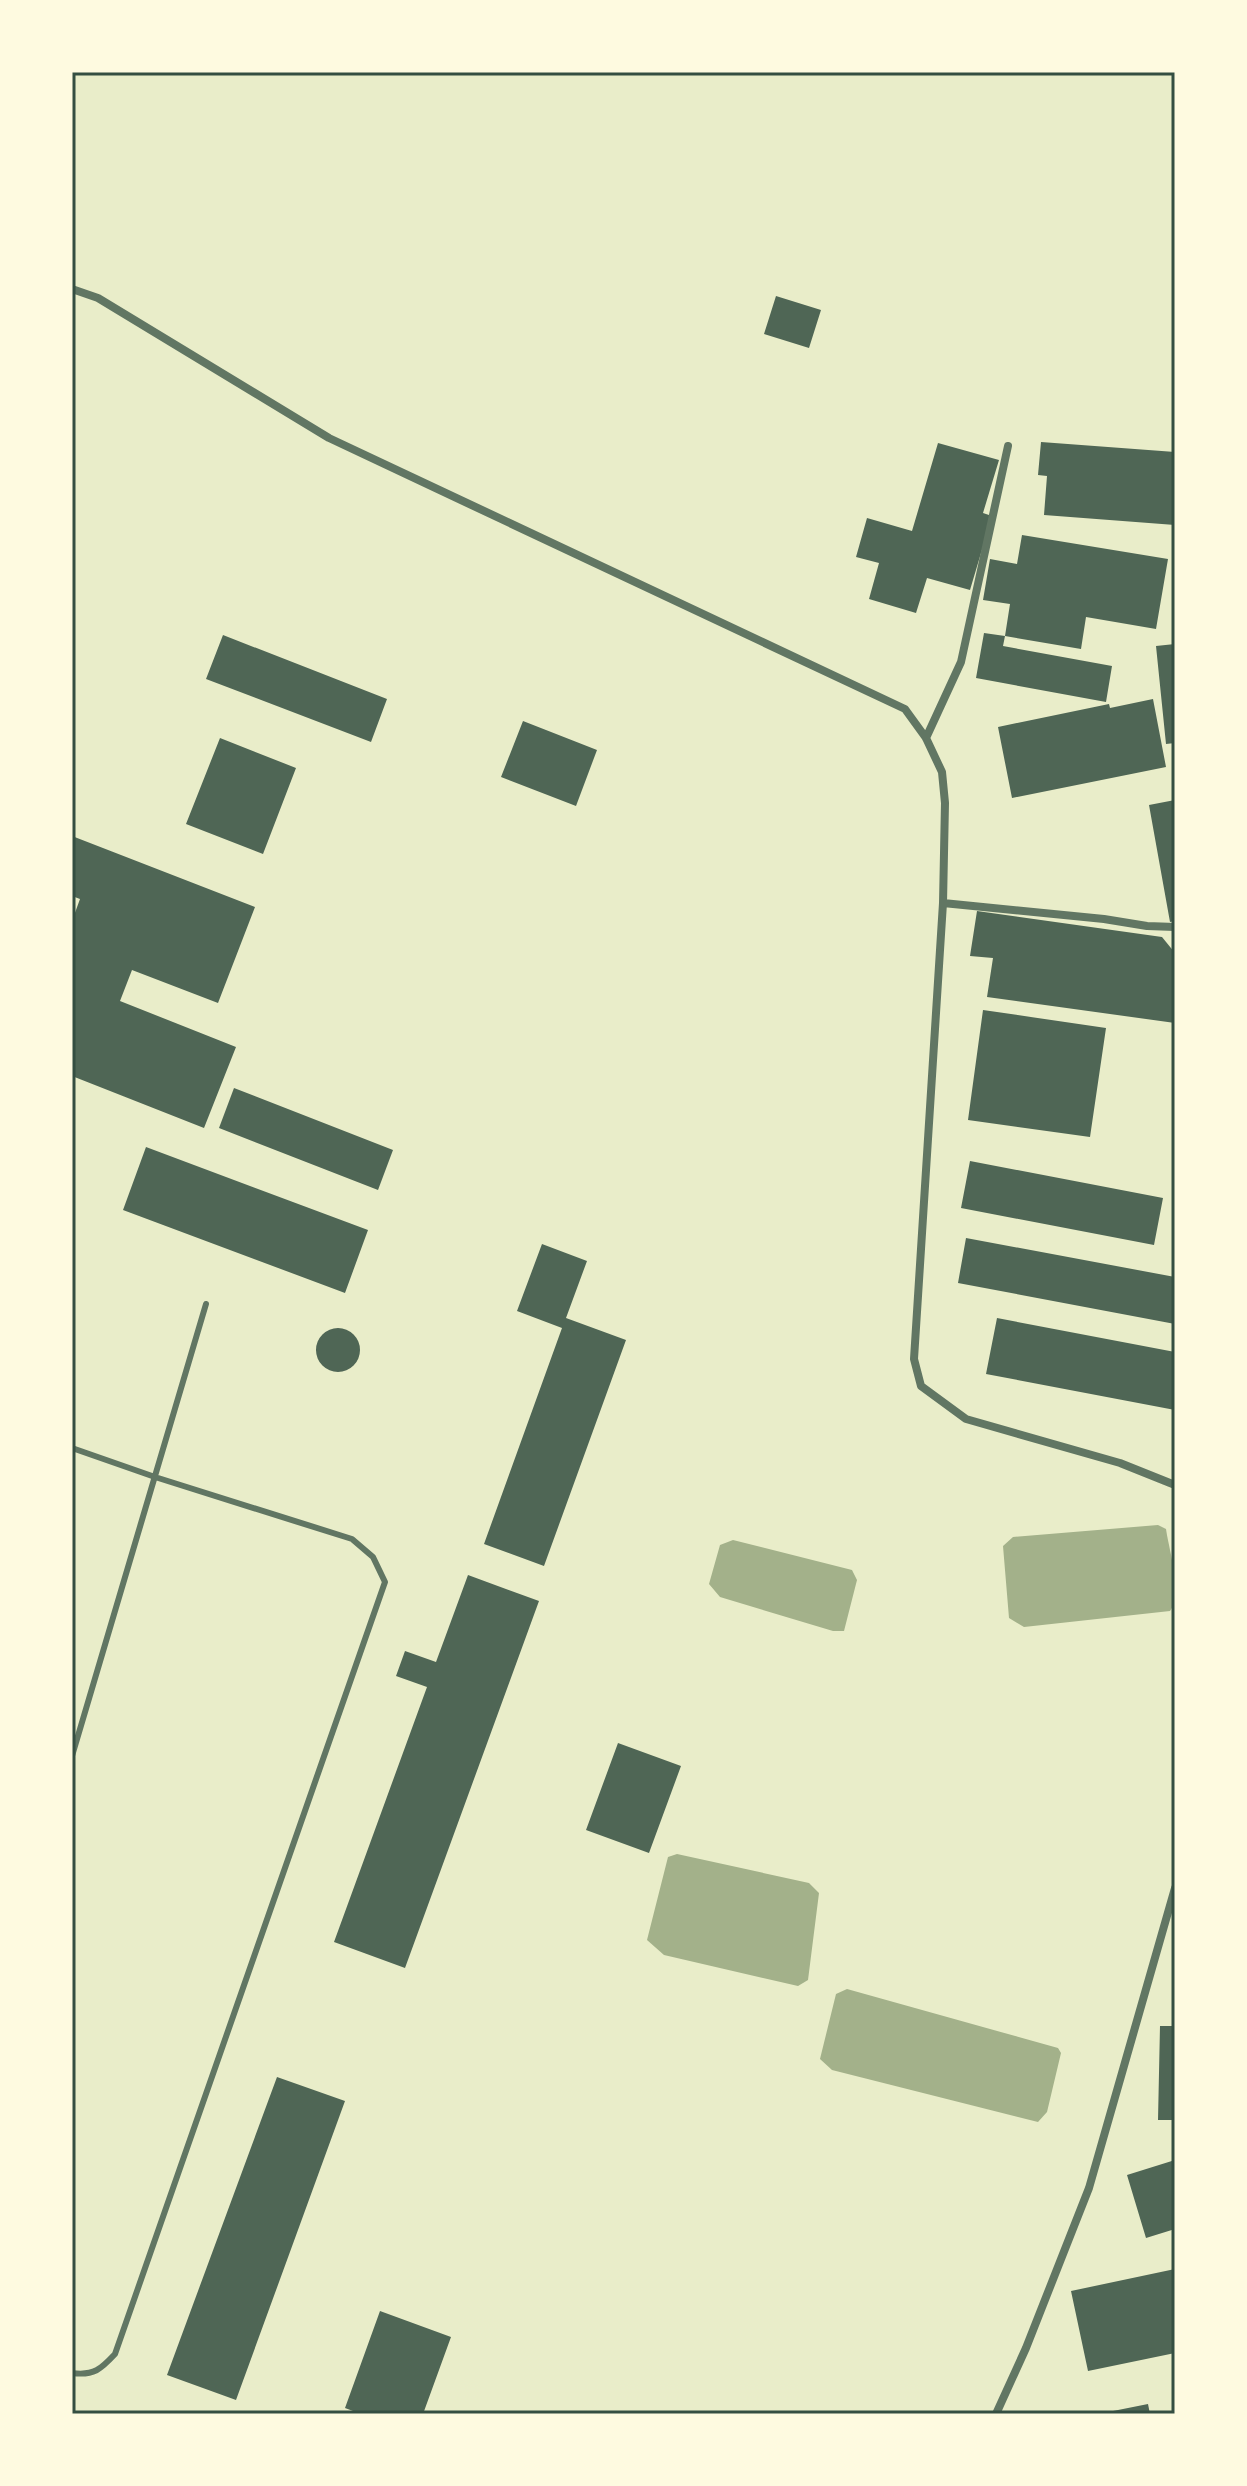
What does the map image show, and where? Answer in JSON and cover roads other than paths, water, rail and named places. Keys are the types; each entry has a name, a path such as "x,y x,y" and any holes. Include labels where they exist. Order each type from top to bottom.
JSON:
{"street":[{"path":"72,289 98,298 329,438 905,709 926,738 942,772 945,803 943,903 914,1359 921,1386 966,1419 1120,1463 1172,1483 1175,1474"},
{"path":"926,738 961,662 1008,446"},
{"path":"943,903 1175,927"},
{"path":"996,2414 1026,2348 1089,2188 1175,1888"}],"lane":[{"path":"72,1756 206,1304"},
{"path":"72,1448 352,1539 373,1557 385,1582 115,2354 100,2370 72,2373"}]}
